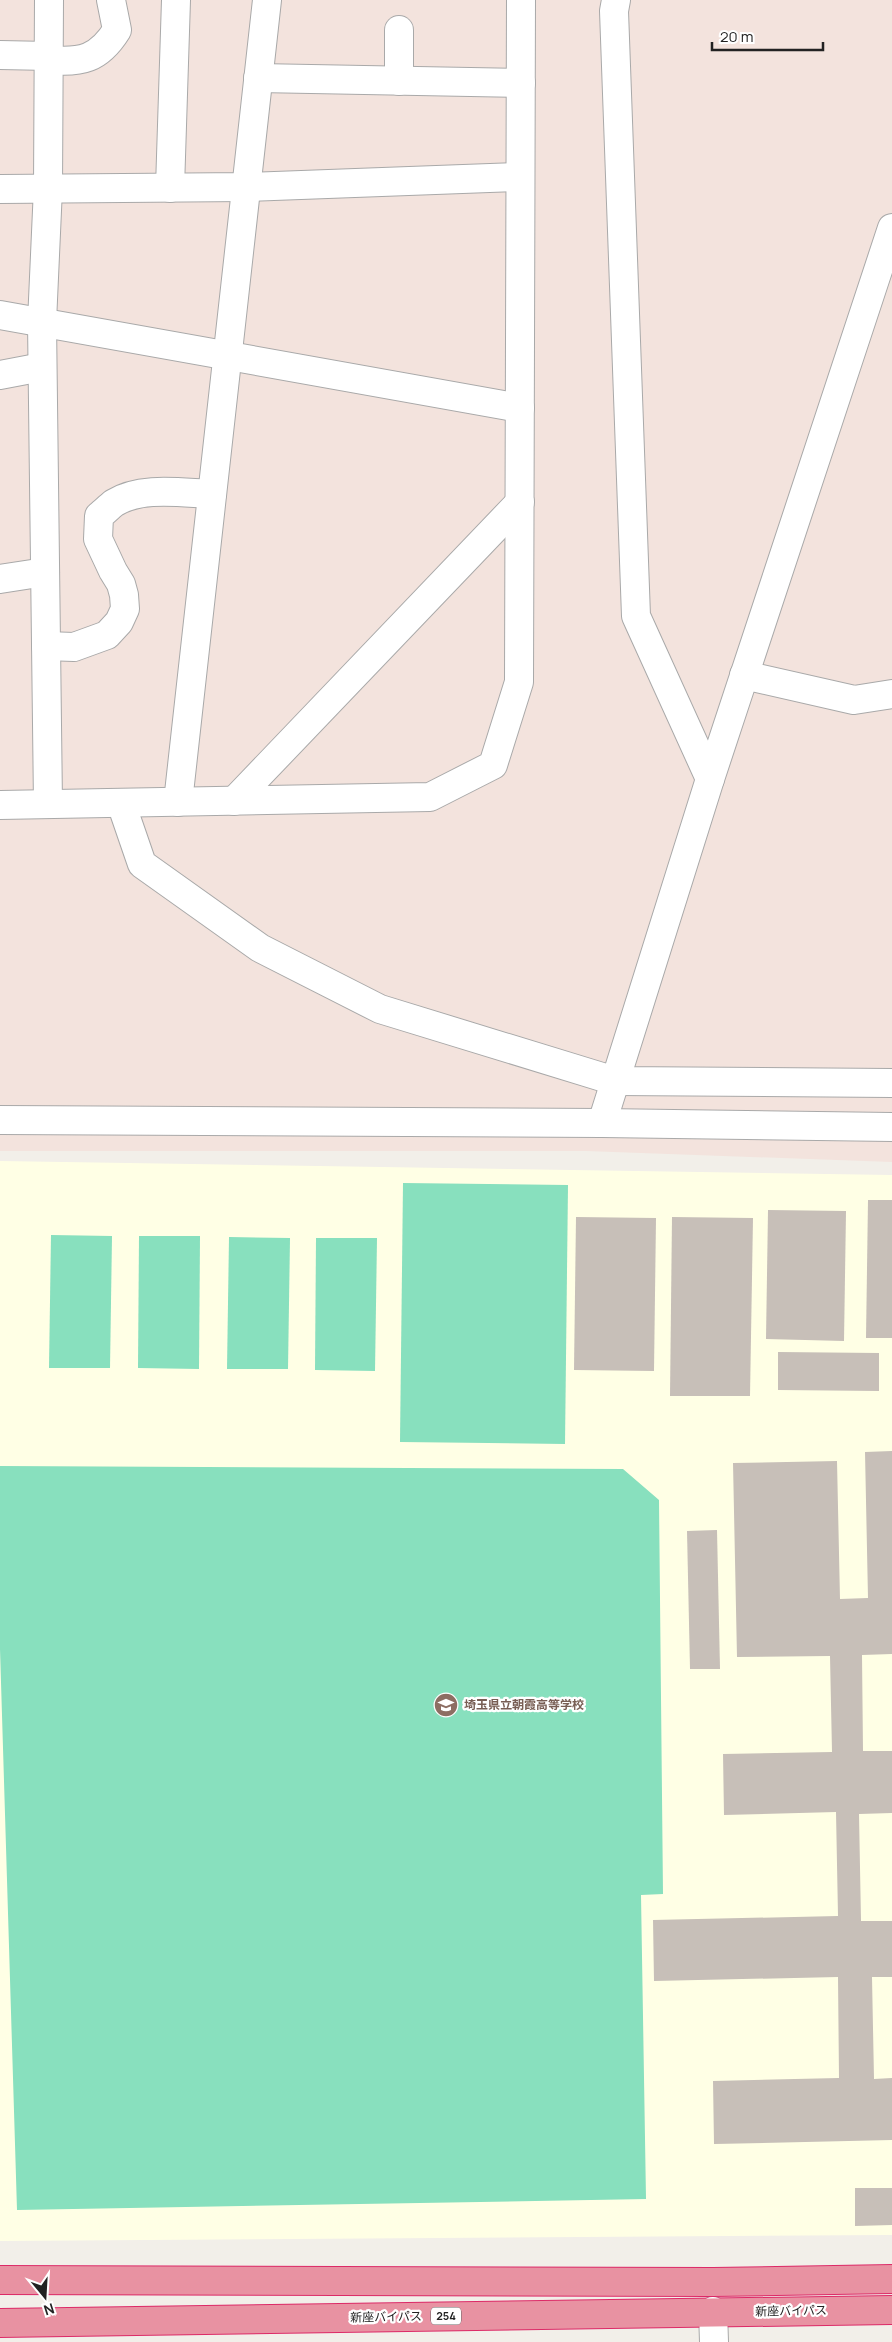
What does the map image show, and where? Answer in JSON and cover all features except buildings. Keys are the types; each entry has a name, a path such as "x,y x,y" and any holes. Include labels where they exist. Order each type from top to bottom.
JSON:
{"highway":[{"path":"0,2280 712,2282 892,2279"},
{"name":"新座バイパス","path":"0,2323 713,2311 892,2310"}],"street":[{"path":"48,804 42,322 48,188 50,0"},
{"path":"0,55 49,58 73,62 99,52 110,42 117,30 111,0"},
{"path":"170,188 176,0"},
{"path":"178,802 267,0"},
{"path":"0,805 430,797 492,765 519,682 520,0"},
{"path":"616,0 614,11 636,616 710,779"},
{"path":"399,30 399,81"},
{"path":"258,78 521,83"},
{"path":"0,189 246,187 520,177"},
{"path":"602,1123 710,779 892,228"},
{"path":"0,315 228,354 520,408"},
{"path":"0,376 42,367"},
{"path":"46,646 74,647 107,635 119,622 125,609 121,584 112,571 98,539 99,516 115,502 139,495 157,493 212,494"},
{"path":"234,801 520,502"},
{"path":"0,579 45,572"},
{"path":"744,675 854,700 892,694"},
{"path":"121,803 142,864 260,948 380,1009 615,1081 892,1083"},
{"path":"0,1120 602,1123 892,1127"},
{"path":"713,2311 714,2342"}],"shaded area":[{"path":"0,0 892,0 892,1162 586,1151 0,1151"},
{"name":"埼玉県立朝霞高等学校","path":"0,1161 892,1175 892,2235 0,2241"}],"green space":[{"path":"403,1183 568,1185 565,1444 400,1442"},
{"path":"51,1235 112,1236 110,1368 49,1368"},
{"path":"139,1236 200,1236 199,1369 138,1368"},
{"path":"229,1237 290,1238 288,1369 227,1369"},
{"path":"316,1238 377,1238 375,1371 315,1370"},
{"path":"0,1466 623,1469 659,1500 663,1894 641,1895 646,2199 17,2210 0,1649"}],"place":[{"name":"埼玉県立朝霞高等学校","path":"446,1705"}]}
